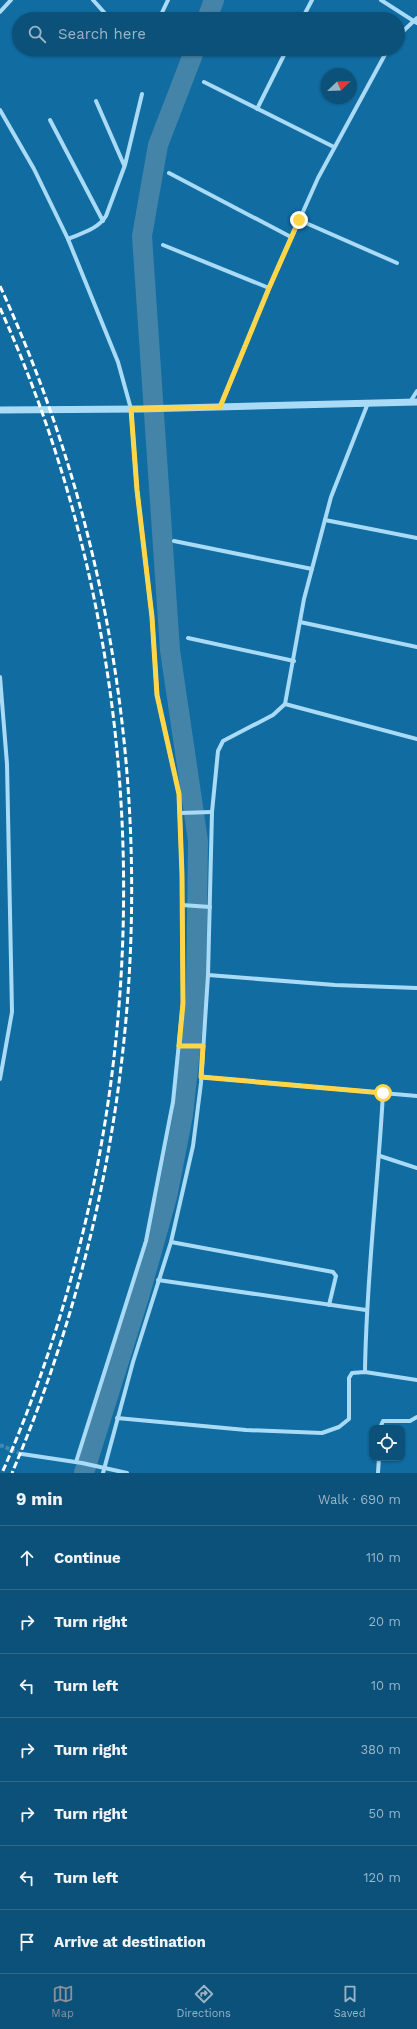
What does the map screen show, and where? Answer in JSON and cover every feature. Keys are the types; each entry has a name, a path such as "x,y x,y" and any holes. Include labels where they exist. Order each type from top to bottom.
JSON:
{"street":[{"path":"0,12 11,0"},
{"path":"93,0 104,12"},
{"path":"162,12 168,0"},
{"path":"306,12 312,0"},
{"path":"381,0 401,12"},
{"path":"405,14 416,21 405,30"},
{"path":"257,109 284,56"},
{"path":"220,407 291,237 334,147 384,56"},
{"path":"204,82 334,147"},
{"path":"68,239 94,228 103,221 124,165 142,94"},
{"path":"96,101 124,165"},
{"path":"0,110 34,169 68,239 118,362 131,409 137,490 152,617 157,695 179,794 183,1003 173,1102 146,1241 76,1462"},
{"path":"50,120 103,221"},
{"path":"169,173 291,237"},
{"path":"299,220 397,263"},
{"path":"163,244 269,288"},
{"path":"0,410 167,409 414,402 417,391"},
{"path":"103,1473 117,1418 158,1280 171,1242 193,1146 201,1077 208,975 212,812 219,745 230,736 273,715 285,704 300,622 331,497 368,403"},
{"path":"325,520 417,538"},
{"path":"174,541 312,569"},
{"path":"300,622 417,647"},
{"path":"188,638 294,661"},
{"path":"0,677 7,764 12,1012 0,1079"},
{"path":"285,704 417,739"},
{"path":"180,813 212,812"},
{"path":"182,906 210,907"},
{"path":"208,975 335,985 417,988"},
{"path":"179,1046 203,1046"},
{"path":"201,1077 417,1096"},
{"path":"365,1372 366,1310 380,1156 383,1093"},
{"path":"380,1156 417,1168"},
{"path":"171,1242 333,1272 336,1276 330,1305"},
{"path":"158,1280 366,1310"},
{"path":"117,1418 246,1430 327,1433 348,1422 350,1413 349,1376 352,1373 365,1372 417,1380"},
{"path":"381,1425 383,1421 410,1421 417,1417"},
{"path":"22,1454 99,1466 127,1473"},
{"path":"378,1473 379,1461"}],"waterway":[{"path":"210,12 214,0"},
{"path":"84,1473 139,1297 167,1197 183,1115 196,996 198,841 170,650 142,236 158,145 192,56"}],"tunnel":[{"path":"0,1445 22,1454"}],"railway":[{"path":"0,286 57,430 98,577 123,727 132,878 125,1030 103,1180 65,1328 12,1473"},
{"path":"0,308 54,448 93,593 116,741 124,890 116,1040 93,1188 55,1333 2,1473"}],"route":[{"path":"299,220 220,407 131,409 137,490 152,617 157,695 179,794 182,875 183,1003 179,1046 203,1046 201,1077 383,1093"}]}
